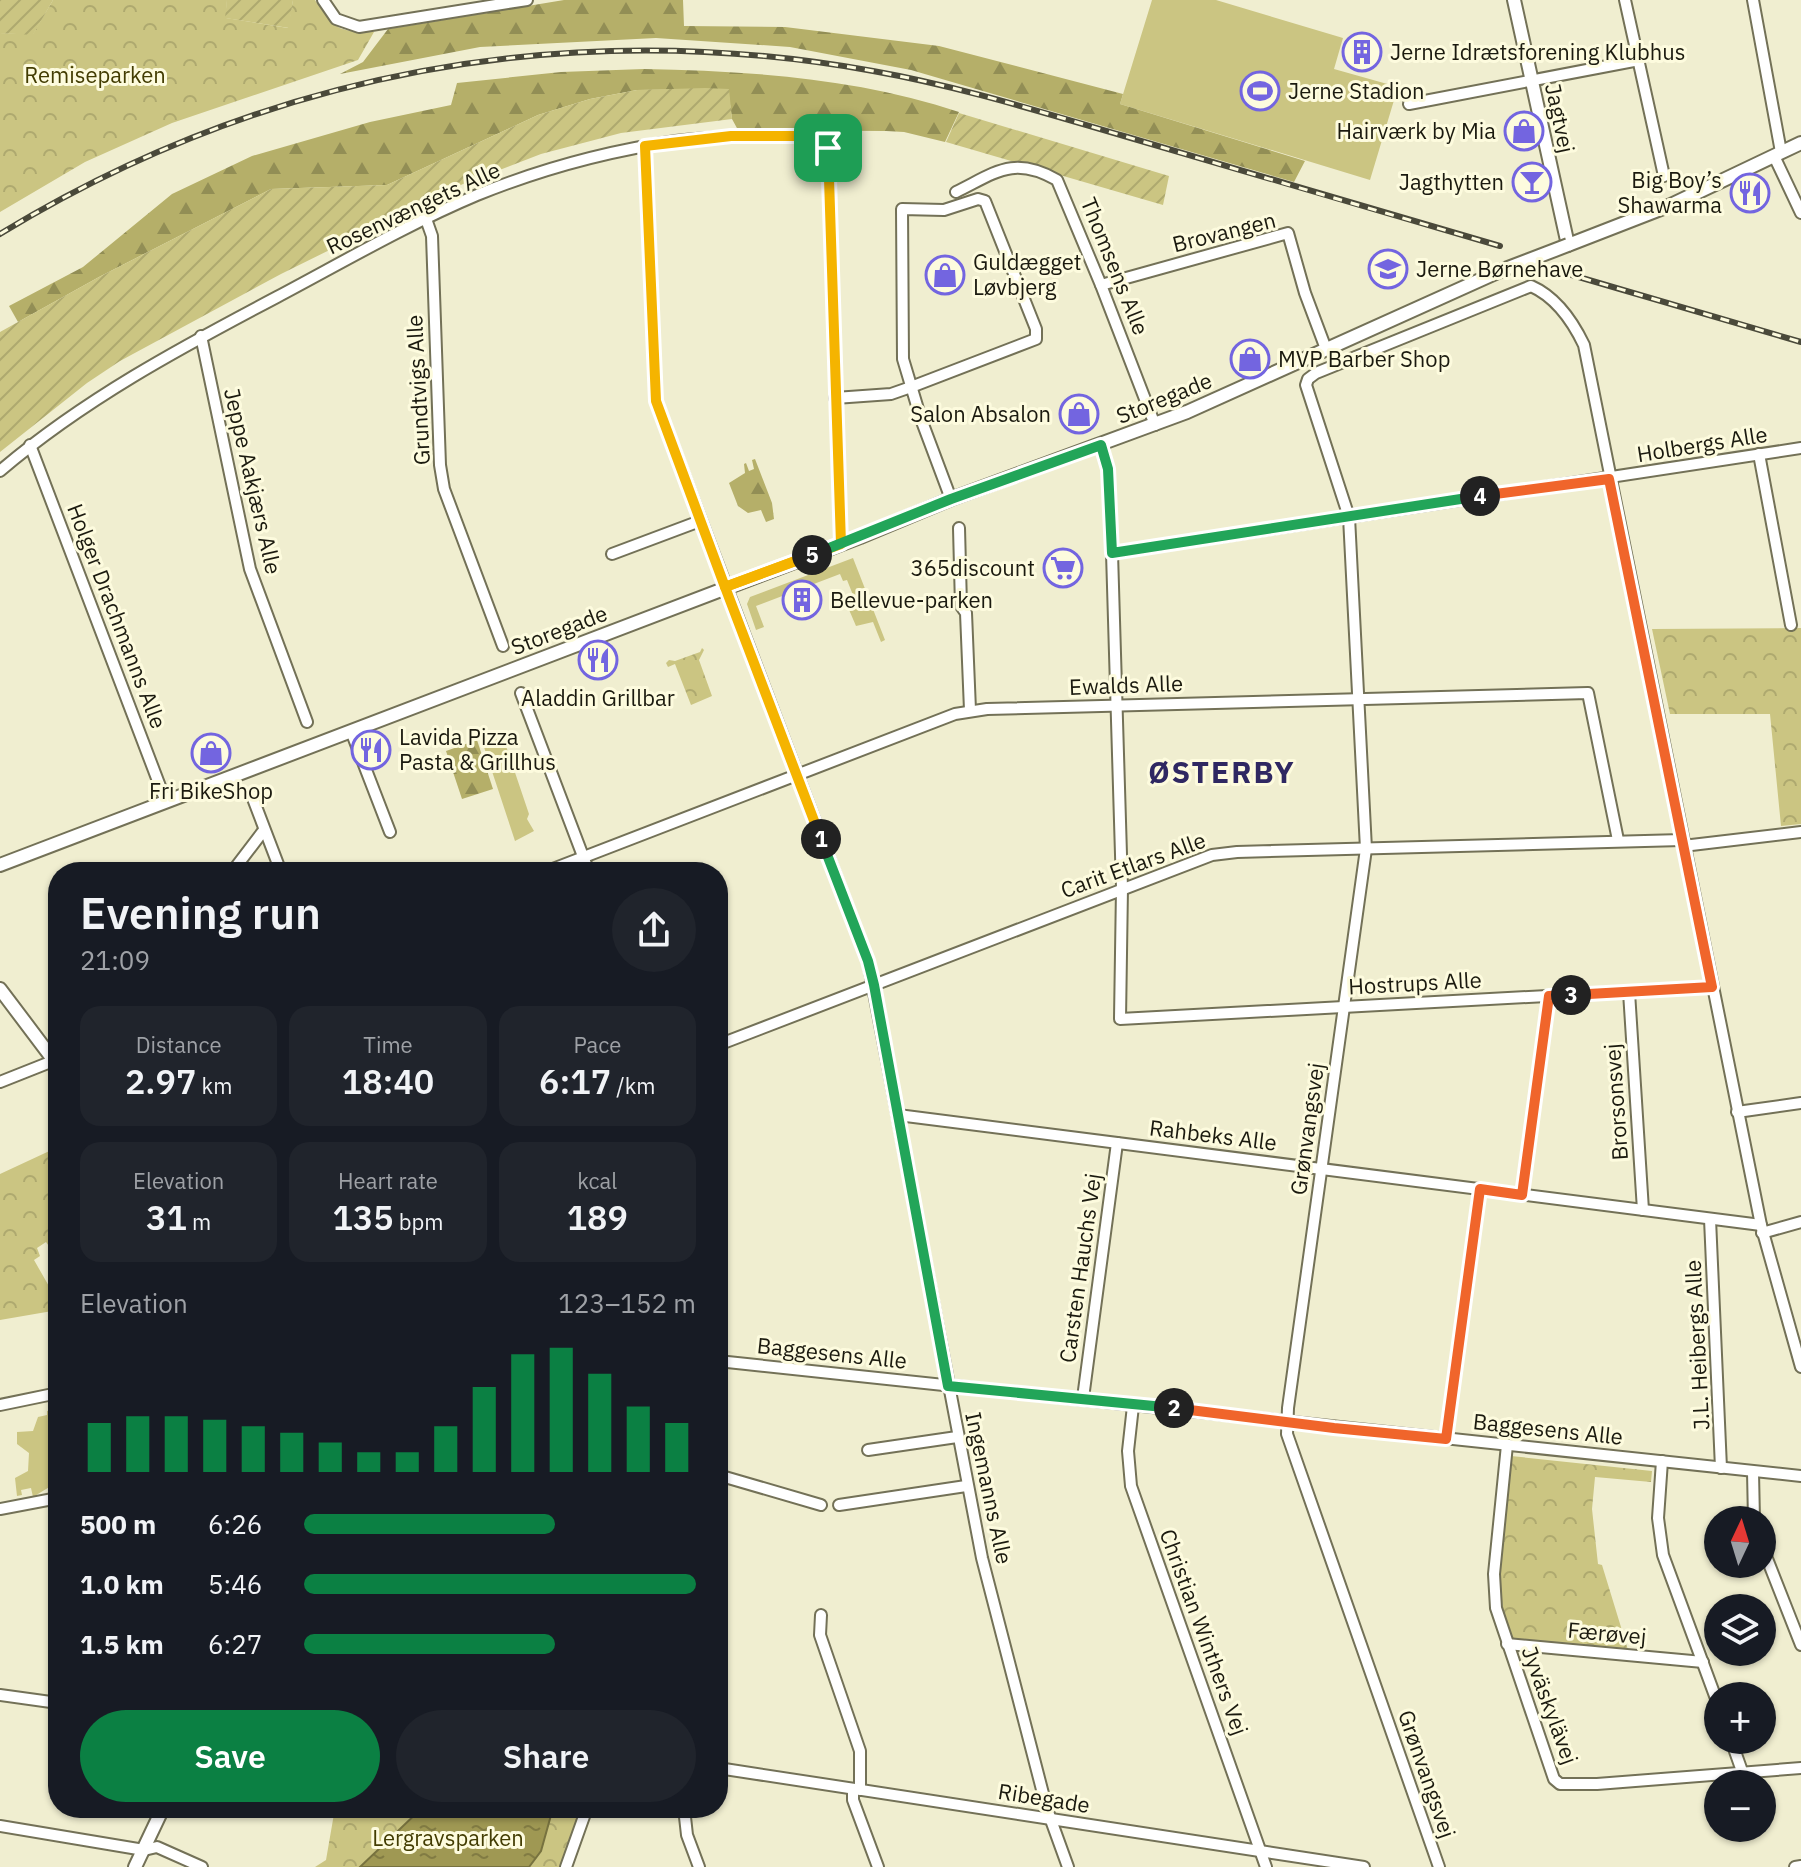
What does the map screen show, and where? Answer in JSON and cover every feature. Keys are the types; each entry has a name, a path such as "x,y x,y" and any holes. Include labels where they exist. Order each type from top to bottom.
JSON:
{"street":[{"path":"323,0 336,19 359,27 527,0"},
{"name":"Jagtvej","path":"1514,0 1568,245"},
{"path":"1625,0 1664,176"},
{"path":"1753,0 1778,154 1801,213"},
{"path":"1409,104 1639,60"},
{"name":"Rosenvængets Alle","path":"0,471 30,445 105,393 201,336 477,195 579,160 645,146 731,136 815,136 825,141 828,148 841,544"},
{"name":"Storegade","path":"0,865 841,544 951,499 1155,425 1500,271 1671,205 1801,143"},
{"name":"Ingemanns Alle","path":"645,146 656,401 868,961 966,1486 983,1563 1051,1820 1068,1867"},
{"name":"Thomsens Alle","path":"956,192 993,171 1006,168 1026,169 1057,180 1155,425"},
{"path":"835,398 891,394 911,387 1036,339 1036,329 985,201 978,199 944,210 902,209 903,359 911,387 951,499"},
{"name":"Grundtvigs Alle","path":"426,219 432,236 440,465 444,489 503,646"},
{"name":"Brovangen","path":"1101,285 1288,233 1305,293 1326,349"},
{"name":"Grønvangsvej","path":"1439,1867 1288,1440 1287,1421 1366,849 1349,517 1307,388 1308,379 1316,373 1531,286 1545,292 1573,323 1584,345 1609,479"},
{"name":"Jeppe Aakjærs Alle","path":"201,336 250,569 307,722"},
{"name":"Holger Drachmanns Alle","path":"30,445 166,802"},
{"path":"1101,445 1108,469 1112,553 1122,888"},
{"name":"Holbergs Alle","path":"1112,553 1801,448"},
{"path":"1759,454 1791,625"},
{"path":"1609,479 1762,1229 1801,1366"},
{"path":"612,554 700,521"},
{"path":"959,528 961,606 966,618 970,710"},
{"path":"521,693 585,862"},
{"name":"Ewalds Alle","path":"572,862 970,710 1588,693 1618,840"},
{"path":"351,731 390,832"},
{"path":"252,796 277,862"},
{"path":"240,862 264,830"},
{"name":"Carit Etlars Alle","path":"728,1041 1212,855 1618,840 1683,843 1801,832"},
{"name":"Hostrups Alle","path":"1122,888 1120,1019 1712,987"},
{"path":"0,989 48,1050"},
{"name":"Brorsonsvej","path":"1629,992 1643,1210"},
{"path":"1522,1195 1549,996"},
{"path":"0,1082 48,1065"},
{"path":"1737,1112 1801,1103"},
{"name":"Rahbeks Alle","path":"898,1115 1643,1210 1762,1229"},
{"name":"Carsten Hauchs Vej","path":"1083,1398 1117,1143"},
{"path":"1446,1439 1480,1189"},
{"name":"J.L. Heibergs Alle","path":"1710,1219 1721,1468"},
{"path":"1762,1229 1801,1222"},
{"name":"Baggesens Alle","path":"728,1362 1801,1476"},
{"path":"0,1405 48,1395"},
{"name":"Christian Winthers Vej","path":"1133,1406 1128,1451 1131,1486 1266,1867"},
{"path":"868,1450 957,1437"},
{"name":"Jyväskylävej","path":"1507,1445 1494,1574 1496,1608 1554,1779 1560,1784 1597,1784 1704,1777"},
{"path":"1662,1461 1658,1518 1663,1555 1710,1682"},
{"path":"1753,1472 1754,1506"},
{"path":"728,1478 821,1505"},
{"path":"839,1505 966,1486"},
{"path":"0,1509 48,1500"},
{"path":"1775,1578 1801,1645"},
{"path":"821,1615 820,1635 860,1751 853,1800 878,1867"},
{"name":"Færøvej","path":"1507,1644 1703,1662"},
{"path":"0,1695 48,1702"},
{"name":"Jyväskylävej","path":"1776,1771 1801,1768"},
{"name":"Ribegade","path":"728,1770 1364,1867"},
{"path":"135,1867 158,1818"},
{"path":"566,1867 583,1818"},
{"path":"685,1818 687,1835 699,1867"},
{"path":"0,1826 144,1850 157,1847 202,1867"},
{"path":"1795,1867 1801,1866"}],"green space":[{"path":"0,0 53,0 33,35 0,33"},
{"name":"Remiseparken","path":"53,0 227,0 226,18 288,28 293,0 315,0 338,27 374,32 358,60 172,123 85,162 0,212 0,33 33,34"},
{"path":"227,0 293,0 289,28 225,18"},
{"path":"564,0 683,0 684,26 785,27 939,46 1123,94 1120,104 1305,161 1294,182 911,70 790,47 656,38 480,47 340,74 363,62 388,29"},
{"name":"Jerne Stadion","path":"1152,0 1216,0 1343,38 1334,69 1398,87 1370,180 1120,104"},
{"path":"644,69 803,78 882,91 959,112 945,142 904,132 738,130 732,119 728,89 637,90 590,99 538,115 387,185 271,189 18,322 9,306 83,267 172,194 252,156 370,122 451,105 457,83 561,72"},
{"path":"729,89 732,119 621,133 541,154 463,184 281,274 120,361 87,383 0,452 0,332 99,277 271,189 387,185 538,115 590,99 637,90"},
{"path":"959,113 1169,176 1163,205 946,142"},
{"path":"755,459 772,503 774,519 766,522 761,510 748,513 738,506 729,483 745,473 744,464 749,471 754,469 752,460"},
{"path":"853,558 885,640 881,642 873,622 856,626 847,605 855,600 847,580 843,581 840,574 756,606 764,627 756,630 747,604 750,597"},
{"path":"1801,628 1801,824 1781,826 1770,714 1670,714 1652,629"},
{"path":"702,648 704,650 699,660 712,696 691,705 675,664 668,667 666,663 700,652"},
{"path":"503,737 529,814 527,819 534,831 515,841 483,744"},
{"path":"477,740 493,789 462,799 446,751"},
{"path":"48,1152 48,1245 46,1242 37,1248 40,1256 34,1260 48,1284 48,1312 0,1320 0,1174"},
{"path":"47,1411 48,1488 33,1497 31,1488 21,1490 22,1495 17,1496 15,1478 28,1471 29,1453 17,1444 17,1432 33,1431 38,1417 47,1415"},
{"path":"1511,1456 1652,1471 1651,1482 1595,1477 1592,1509 1598,1564 1602,1565 1628,1650 1510,1639 1504,1616 1500,1571"},
{"name":"Lergravsparken","path":"333,1818 577,1818 560,1867 315,1867 326,1860"}],"water":[{"path":"411,1818 550,1818 541,1851 529,1867 360,1867"}],"railway":[{"path":"0,234 101,178 206,132 312,97 422,71 532,56 645,50 759,56 873,71 936,84 1500,246"},
{"path":"1565,273 1801,342"}],"place":[{"name":"Jerne Idrætsforening Klubhus","path":"1362,52"},
{"name":"Jerne Stadion","path":"1260,91"},
{"name":"Hairværk by Mia","path":"1524,131"},
{"name":"Jagthytten","path":"1532,182"},
{"name":"Big Boy’s Shawarma","path":"1750,193"},
{"name":"Jerne Børnehave","path":"1388,269"},
{"name":"Guldægget Løvbjerg","path":"945,275"},
{"name":"MVP Barber Shop","path":"1250,359"},
{"name":"Salon Absalon","path":"1079,414"},
{"name":"365discount","path":"1063,568"},
{"name":"Bellevue-parken","path":"802,600"},
{"name":"Aladdin Grillbar","path":"598,660"},
{"name":"Lavida Pizza Pasta & Grillhus","path":"371,750"},
{"name":"Fri BikeShop","path":"211,753"}],"district":[{"name":"ØSTERBY","path":"1222,773"}],"route":[{"path":"828,148 822,139 815,136 731,136 645,146 656,401 725,587 860,537 951,499 1101,445 1108,469 1112,553 1502,492 1609,479 1712,987 1549,996 1522,1195 1480,1189 1446,1439 1197,1410 948,1386 868,961 725,587 841,544 828,148"}]}
